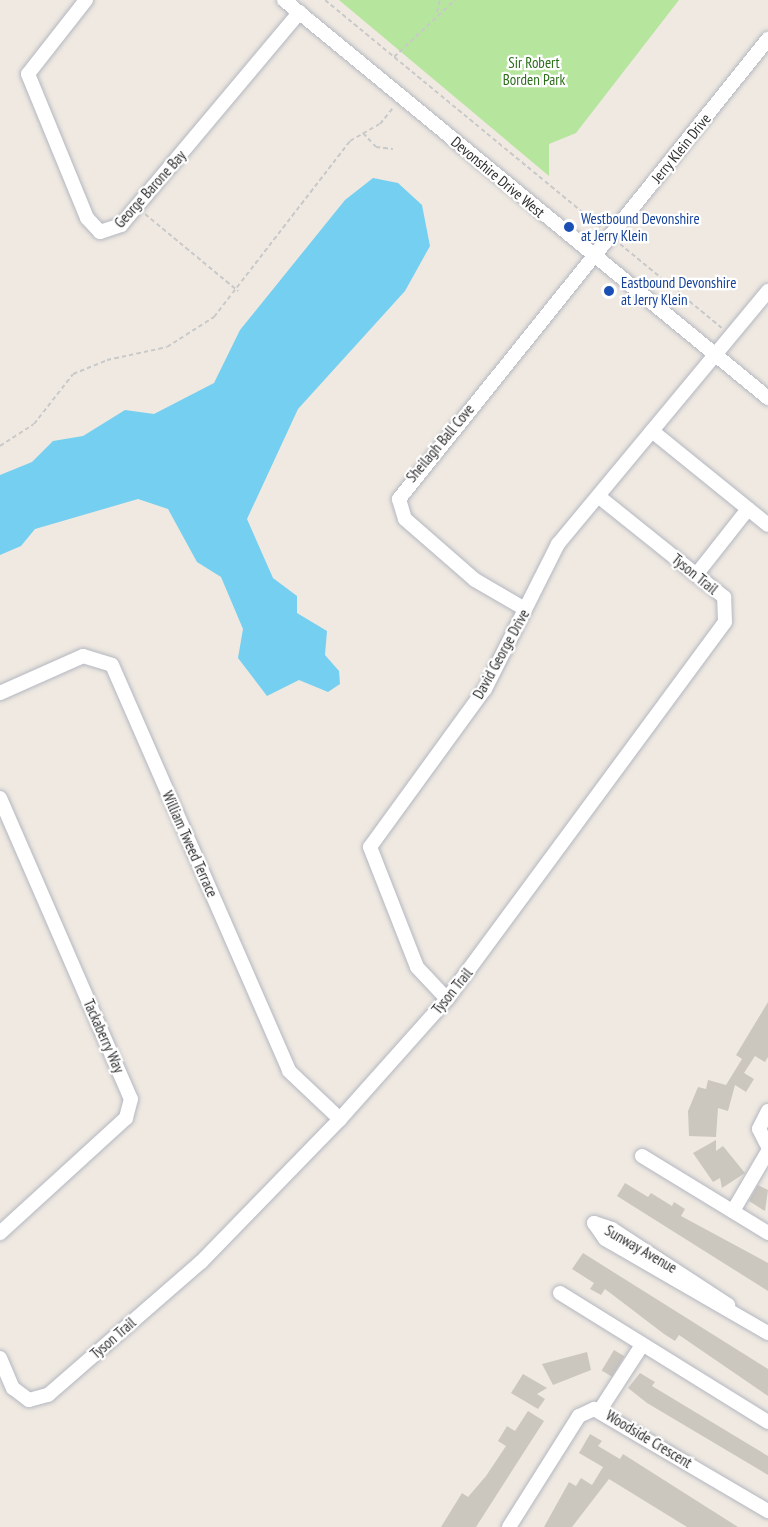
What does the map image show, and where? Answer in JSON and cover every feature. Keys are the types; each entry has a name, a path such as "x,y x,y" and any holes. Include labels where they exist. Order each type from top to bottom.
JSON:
{"street":[{"name":"George Barone Bay","path":"86,0 37,59 28,74 30,90 92,227 110,232 136,207 300,12"},
{"name":"Devonshire Drive West","path":"285,0 768,398"},
{"name":"Jerry Klein Drive","path":"594,256 768,39"},
{"name":"Sheilagh Ball Cove","path":"525,609 475,580 431,542 405,519 399,499 594,256"},
{"name":"David George Drive","path":"447,999 417,967 370,847 485,688 558,544 768,291"},
{"path":"652,431 768,525"},
{"name":"Tyson Trail","path":"0,1358 13,1388 29,1400 48,1395 201,1262 340,1119 447,999 725,622 724,597 599,496"},
{"path":"696,575 748,509"},
{"name":"William Tweed Terrace","path":"0,693 83,656 112,665 289,1071 340,1119"},
{"name":"Tackaberry Way","path":"0,798 131,1099 126,1118 0,1233"},
{"path":"733,1211 768,1149 759,1129 768,1111"},
{"path":"642,1156 768,1233"},
{"name":"Sunway Avenue","path":"743,1318 711,1291 612,1229 594,1223 605,1239 768,1333"},
{"path":"560,1293 768,1422"},
{"path":"600,1410 642,1345"},
{"name":"Woodside Crescent","path":"509,1527 579,1416 600,1410 768,1511"}],"path":[{"path":"325,0 731,335"},
{"path":"437,12 440,0"},
{"path":"394,57 437,12 455,0"},
{"path":"0,446 34,424 73,374 107,360 167,347 207,322 239,291 350,141 393,108"},
{"path":"363,133 376,147 393,149"},
{"path":"136,207 239,291"}],"green space":[{"name":"Sir Robert Borden Park","path":"339,0 679,0 576,133 549,144 549,176"}],"water":[{"path":"373,178 398,183 422,205 430,246 405,291 298,409 247,519 273,578 297,596 297,613 327,631 325,655 339,671 340,684 328,692 299,680 267,696 238,658 243,629 221,577 197,562 168,509 138,499 35,529 21,546 0,555 0,475 32,462 53,441 83,436 125,410 154,414 214,383 240,330 345,200"}],"building":[{"path":"768,1002 768,1057 765,1062 755,1056 744,1073 754,1079 746,1092 735,1085 728,1111 718,1108 716,1137 689,1136 688,1111 698,1087 706,1089 708,1080 726,1085 742,1059 736,1055"},
{"path":"716,1140 716,1151 723,1146 745,1173 722,1188 720,1178 713,1182 693,1153"},
{"path":"625,1183 648,1197 651,1193 672,1206 674,1202 685,1209 681,1216 768,1263 768,1291 617,1196"},
{"path":"758,1185 768,1190 765,1211 749,1201"},
{"path":"583,1253 768,1369 768,1396 679,1335 675,1341 664,1334 605,1289 601,1295 590,1289 594,1283 572,1269"},
{"path":"614,1350 624,1356 612,1377 602,1371"},
{"path":"587,1352 591,1370 553,1385 542,1364"},
{"path":"640,1373 655,1382 652,1386 768,1456 768,1475 647,1403 628,1388"},
{"path":"523,1374 547,1388 537,1394 545,1399 538,1409 511,1393"},
{"path":"528,1411 544,1421 476,1527 441,1527 462,1493 468,1497 486,1476 506,1446 498,1441 507,1426 515,1431"},
{"path":"590,1434 602,1441 598,1446 620,1459 623,1454 738,1527 687,1527 609,1479 572,1527 544,1527 569,1482 576,1486 581,1478 592,1485 603,1467 579,1453"}],"place":[{"name":"Westbound Devonshire at Jerry Klein","path":"569,227"},
{"name":"Eastbound Devonshire at Jerry Klein","path":"609,291"}]}
